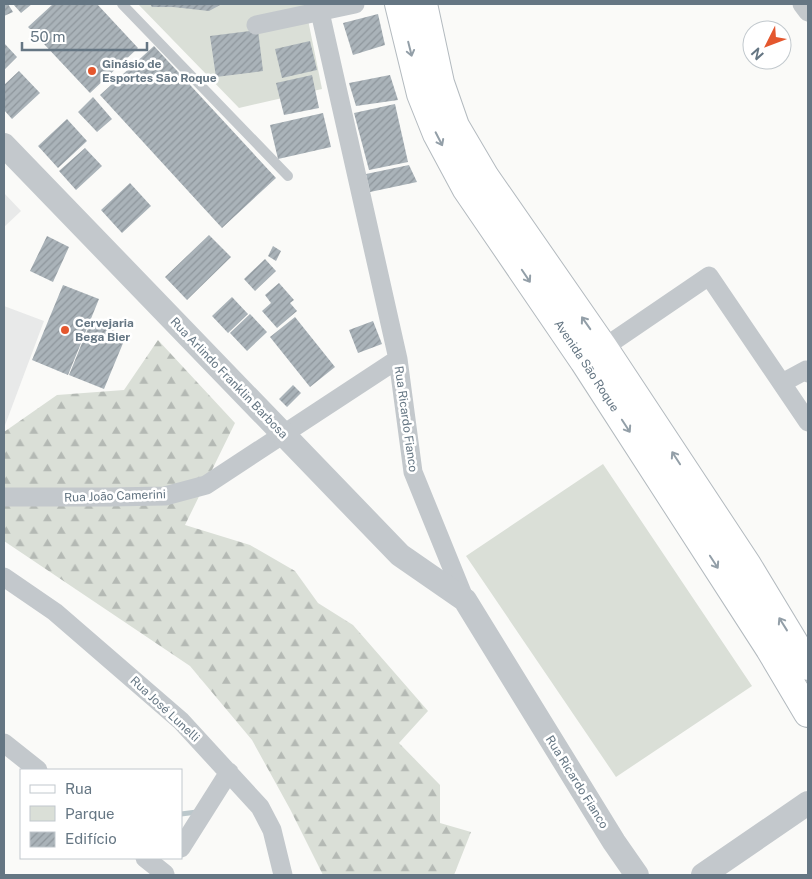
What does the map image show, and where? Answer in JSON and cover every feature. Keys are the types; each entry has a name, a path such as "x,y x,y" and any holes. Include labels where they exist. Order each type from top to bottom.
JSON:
{"main road":[{"name":"Avenida São Roque","path":"399,4 421,94 436,134 476,183 594,354 684,492 764,641 808,713"},
{"name":"Avenida São Roque","path":"423,4 440,82 476,183"},
{"name":"Avenida São Roque","path":"684,492 746,565 808,666"}],"street":[{"path":"256,25 355,4"},
{"path":"802,4 808,12"},
{"name":"Rua Ricardo Fianco","path":"320,12 398,359 413,472 464,600 614,842 637,875"},
{"name":"Rua Arlindo Franklin Barbosa","path":"4,144 400,555 464,600"},
{"path":"594,354 709,276 808,422"},
{"name":"Rua João Camerini","path":"4,497 110,498 165,496 206,485 398,359"},
{"path":"782,383 806,370 808,373"},
{"name":"Rua José Lunelli","path":"4,577 55,612 182,721 260,806 272,830 283,875"},
{"path":"4,743 37,769"},
{"path":"182,846 229,772"},
{"path":"705,875 808,803"},
{"path":"614,842 618,875"},
{"path":"147,859 165,875 174,859"}],"lane":[{"path":"122,4 288,176"}],"shaded area":[{"path":"4,193 21,211 4,227"},
{"path":"4,306 44,321 4,428"}],"green space":[{"path":"138,4 313,4 305,5 322,89 239,108"},
{"path":"158,340 235,423 185,525 250,545 295,571 318,603 353,625 428,711 399,743 440,785 440,823 471,832 454,875 323,875 290,809 252,740 190,666 4,541 4,432 57,395 124,390"},
{"path":"603,464 752,686 616,777 466,556"}],"building":[{"path":"4,4 8,4 13,12 4,16"},
{"path":"13,4 32,4 21,13"},
{"name":"Ginásio de Esportes São Roque","path":"53,4 97,4 138,48 90,93 28,27"},
{"path":"150,4 222,4 209,11 152,7"},
{"path":"378,14 385,45 353,55 343,23"},
{"path":"258,30 263,71 216,77 210,36"},
{"path":"310,41 317,70 282,78 275,49"},
{"path":"4,43 17,57 4,70"},
{"path":"154,46 276,178 222,228 100,95"},
{"path":"19,71 40,93 12,119 4,110 4,85"},
{"path":"312,75 319,108 284,115 276,83"},
{"path":"390,75 398,100 356,106 349,83"},
{"path":"93,97 112,119 97,132 78,112"},
{"path":"395,104 408,162 369,170 354,113"},
{"path":"323,113 331,147 278,159 270,125"},
{"path":"67,119 87,141 58,168 38,146"},
{"path":"85,148 102,166 76,190 59,171"},
{"path":"409,165 417,182 370,192 366,174"},
{"path":"130,183 151,206 122,233 101,210"},
{"path":"209,235 231,257 187,300 165,277"},
{"path":"47,236 69,247 53,282 30,271"},
{"path":"273,246 281,251 276,261 268,256"},
{"path":"265,259 276,271 255,291 244,279"},
{"path":"279,283 294,300 290,303 297,311 277,328 262,311 271,303 265,295"},
{"name":"Cervejaria Bega Bier","path":"63,285 99,299 68,375 32,360"},
{"path":"232,297 248,314 228,333 212,316"},
{"path":"250,314 267,332 247,351 230,333"},
{"path":"295,317 335,367 310,387 270,337"},
{"path":"91,321 126,336 104,389 69,375"},
{"path":"373,321 382,344 358,353 349,330"},
{"path":"293,385 301,393 287,407 279,399"}],"waterway":[{"path":"182,814 197,812"}],"place":[{"name":"Ginásio de Esportes São Roque","path":"92,71"},
{"name":"Cervejaria Bega Bier","path":"65,330"}]}
